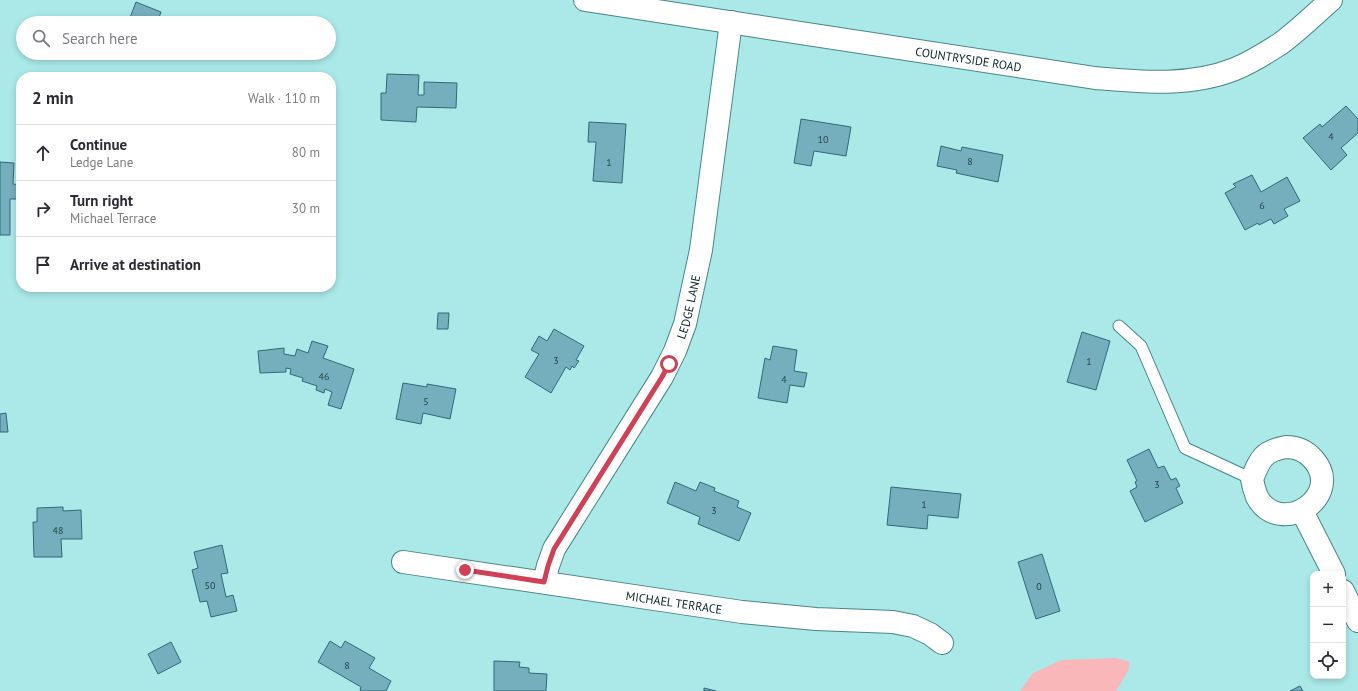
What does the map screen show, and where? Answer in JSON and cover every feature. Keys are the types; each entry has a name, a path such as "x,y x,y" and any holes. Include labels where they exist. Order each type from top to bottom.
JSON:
{"street":[{"name":"COUNTRYSIDE ROAD","path":"585,0 1095,78 1154,82 1182,82 1234,70 1257,58 1280,43 1331,0"},
{"name":"LEDGE LANE","path":"544,582 554,549 662,377 685,324 701,250 731,22"},
{"path":"1295,447 1309,454 1317,463 1322,484 1319,494 1312,504 1302,511 1290,514 1278,513 1267,508 1257,497 1252,479 1259,461 1267,453 1274,449 1295,447"},
{"path":"1302,511 1332,571"},
{"name":"MICHAEL TERRACE","path":"403,562 742,612 816,619 893,622 913,626 930,634 942,643"},
{"path":"1346,598 1358,621"}],"lane":[{"path":"1119,326 1141,346 1185,448 1252,479"}],"shaded area":[{"path":"1116,658 1130,662 1128,671 1116,691 1020,691 1033,673 1062,660"}],"building":[{"path":"136,2 161,12 160,16 131,16"},
{"path":"387,74 419,75 418,95 424,95 424,82 457,83 456,108 417,107 416,122 381,120 381,93 386,93"},
{"path":"1346,106 1358,119 1358,133 1341,148 1347,155 1331,170 1303,138 1320,124 1322,127"},
{"path":"801,119 851,127 846,156 814,151 811,166 794,163"},
{"path":"589,122 626,124 622,183 593,181 596,142 588,142"},
{"path":"941,146 961,151 962,147 1003,155 998,182 956,173 957,170 937,166"},
{"path":"0,162 14,163 13,184 16,184 16,199 10,199 10,235 0,235"},
{"path":"1252,175 1261,192 1287,177 1300,201 1284,209 1288,216 1274,224 1271,219 1259,225 1258,223 1245,230 1225,193 1236,187 1233,184"},
{"path":"438,313 449,313 448,329 437,329"},
{"path":"554,329 584,346 576,360 579,361 574,368 572,366 570,370 566,367 551,393 525,377 539,354 531,350 539,336 547,341"},
{"path":"1082,332 1110,341 1096,390 1067,382"},
{"path":"312,341 328,346 323,358 354,369 341,409 328,405 332,392 325,389 324,393 316,390 317,386 302,381 303,378 290,374 291,369 286,368 286,372 260,373 258,351 284,348 284,354 295,356 297,349 308,353"},
{"path":"773,346 797,350 794,371 807,373 804,387 790,385 787,403 758,398 765,358 770,360"},
{"path":"403,383 427,387 427,384 456,389 450,419 423,413 421,424 396,419"},
{"path":"6,413 8,432 0,432 0,414"},
{"path":"1149,449 1158,468 1164,466 1171,480 1176,478 1180,486 1176,488 1183,503 1145,522 1130,491 1137,487 1135,482 1137,481 1127,460"},
{"path":"675,482 696,491 700,482 715,488 714,491 739,501 737,507 751,513 739,541 698,524 700,517 667,503"},
{"path":"891,487 961,494 958,518 928,515 927,529 887,525"},
{"path":"63,507 63,511 81,510 82,539 61,539 62,557 34,557 33,522 37,522 37,508"},
{"path":"222,545 228,573 221,574 226,597 233,595 237,611 211,617 207,601 200,602 192,570 198,568 194,552"},
{"path":"1042,554 1060,611 1036,619 1018,562"},
{"path":"330,641 341,648 345,641 375,658 369,668 391,681 386,691 362,691 360,690 361,687 318,662"},
{"path":"171,642 181,662 158,674 148,654"},
{"path":"494,661 520,662 519,667 529,668 529,673 547,674 546,691 494,691"},
{"path":"1300,686 1303,691 1290,691"},
{"path":"704,688 716,691 704,691"}],"route":[{"path":"465,570 544,582 554,549 669,364"}]}
